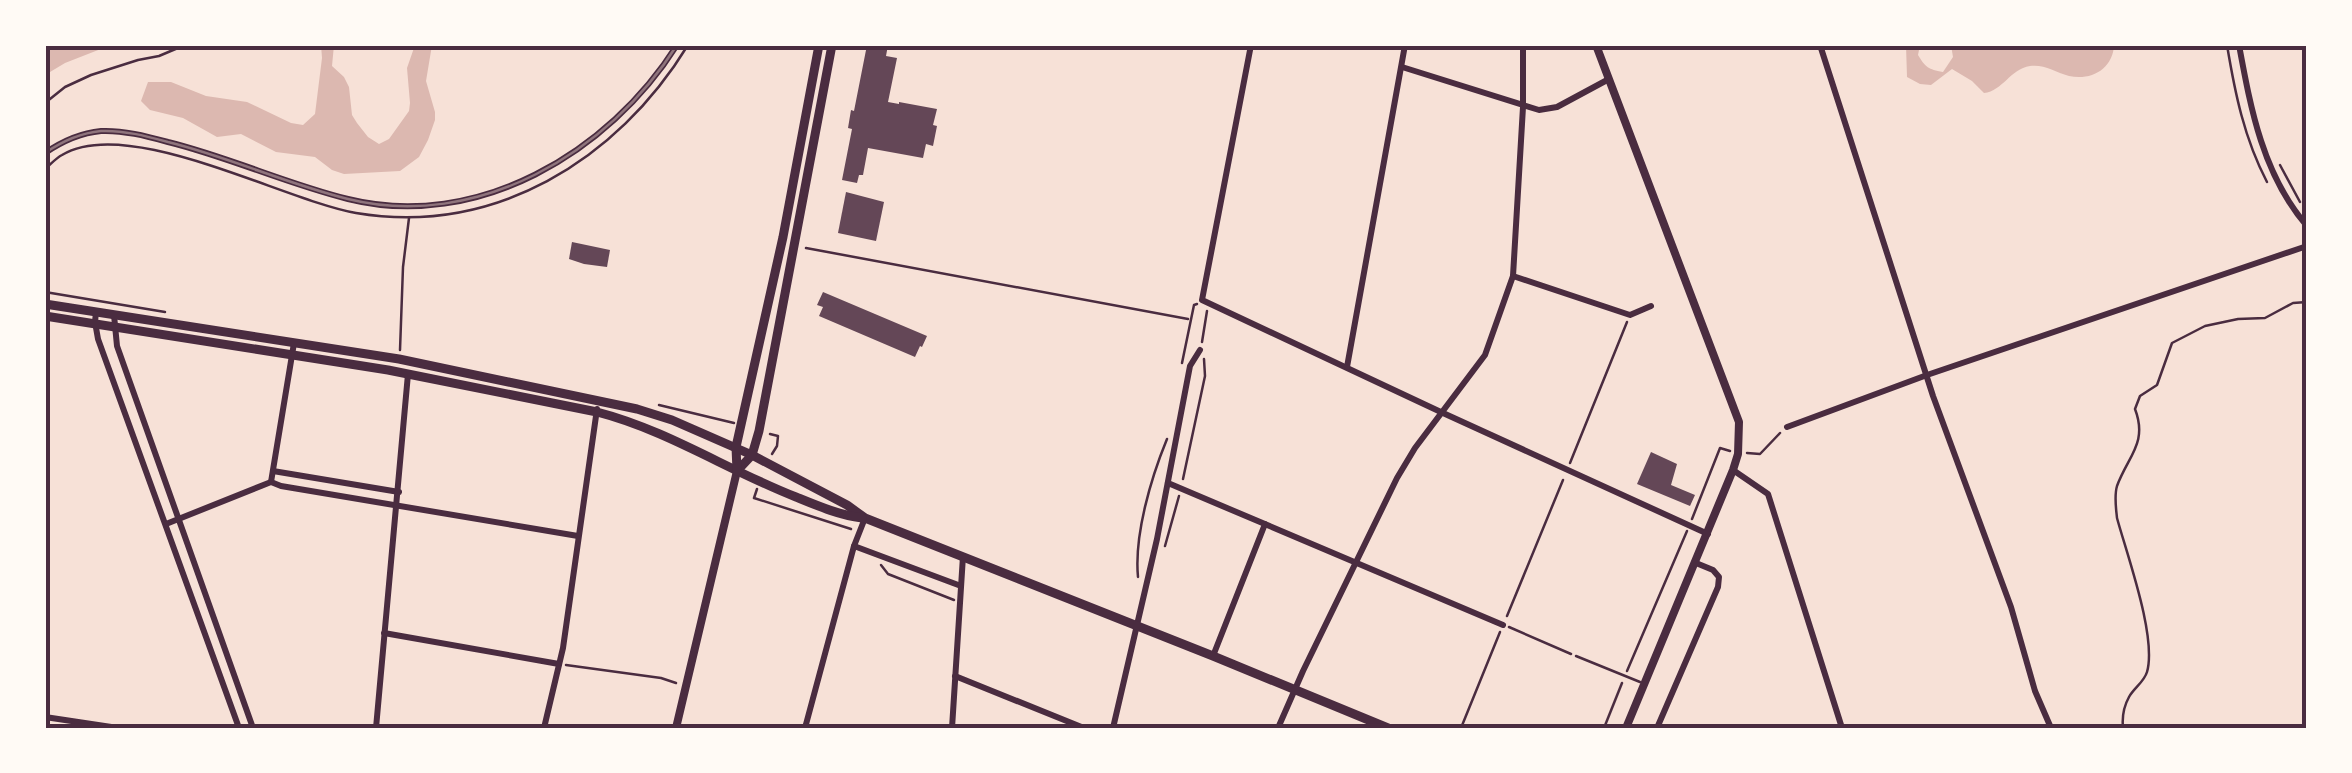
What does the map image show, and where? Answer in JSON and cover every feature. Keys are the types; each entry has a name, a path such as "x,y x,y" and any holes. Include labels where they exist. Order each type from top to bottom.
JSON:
{"main road":[{"path":"737,472 736,447 784,237 819,45"},
{"path":"737,472 752,455 832,45"},
{"path":"45,304 114,320 420,363 598,406 759,483 963,556 1388,728"},
{"path":"45,316 95,317"},
{"path":"293,348 408,374 655,414 736,447 865,518"}],"street":[{"path":"45,154 64,142 97,131 128,133 196,148 352,200 398,206 456,201 528,179 579,149 626,108 677,45"},
{"path":"1251,45 1202,300 1708,534"},
{"path":"1347,367 1406,45"},
{"path":"1278,728 1406,462 1485,355 1513,276 1523,45"},
{"path":"1596,45 1736,410 1740,441 1708,534 1626,728"},
{"path":"1820,45 1926,376 2011,608 2035,692 2051,728"},
{"path":"2239,45 2264,154 2294,211 2307,226"},
{"path":"1402,68 1538,110 1557,107 1609,78"},
{"path":"1787,427 2307,246"},
{"path":"1513,276 1630,315 1651,306"},
{"path":"95,317 98,338 238,728"},
{"path":"114,320 117,346 253,728"},
{"path":"271,482 293,348"},
{"path":"1113,728 1190,366 1200,350"},
{"path":"376,728 408,374"},
{"path":"544,728 560,664 598,406"},
{"path":"1733,470 1768,494 1842,728"},
{"path":"273,471 398,492"},
{"path":"676,728 737,472"},
{"path":"166,524 271,482 578,536"},
{"path":"1168,483 1503,624"},
{"path":"805,728 865,518"},
{"path":"1213,656 1265,524"},
{"path":"854,546 961,586"},
{"path":"952,728 963,556"},
{"path":"1657,728 1718,587 1719,577 1713,570 1696,563"},
{"path":"384,633 560,664"},
{"path":"955,676 1084,728"},
{"path":"45,717 118,728"}],"lane":[{"path":"1576,656 1644,684"}],"path":[{"path":"45,103 66,86 91,75 185,45"},
{"path":"45,170 64,153 80,148 132,145 324,205 409,217 400,352"},
{"path":"2280,164 2303,207"},
{"path":"806,248 1190,320"},
{"path":"1181,370 1194,306 1202,300 1208,313 1200,350 1205,362"},
{"path":"2123,728 2129,698 2146,674 2148,654 2147,630 2116,518 2117,486 2139,437 2140,424 2134,409 2140,396 2157,385 2172,344 2205,326 2265,318 2293,304 2307,302"},
{"path":"1461,728 1630,315"},
{"path":"1760,454 1787,427"},
{"path":"1139,583 1136,558 1152,474 1171,429"},
{"path":"777,446 778,436"},
{"path":"1604,728 1720,448"},
{"path":"757,492 754,498 859,532"},
{"path":"876,555 888,574 960,603"},
{"path":"1503,624 1576,656"},
{"path":"560,664 662,678 687,686"}],"shaded area":[{"path":"45,45 111,45 45,75"},
{"path":"321,45 334,45 332,66 349,87 352,115 368,137 379,144 389,139 409,111 407,68 415,45 432,45 426,81 435,120 419,157 400,171 344,174 315,157 276,152 241,134 217,137 183,118 150,110 141,101 148,82 171,82 206,96 247,102 303,125 315,114"},
{"path":"1906,45 1920,45 1918,55 1923,63 1943,72 1953,57 1951,45 2114,45 2110,61 2093,75 2069,76 2030,66 1984,93 1952,69 1931,85 1907,77"}],"building":[{"path":"867,45 888,45 886,56 897,58 888,102 937,109 933,125 937,126 933,146 926,144 923,158 868,148 863,175 859,175 857,183 842,180 852,129 848,128 851,110 854,111"},
{"path":"846,192 884,202 876,241 838,233"},
{"path":"572,242 610,250 607,267 569,259"},
{"path":"823,292 927,336 922,347 915,357 819,316 823,307 817,305"},
{"path":"1651,452 1677,464 1671,485 1695,495 1690,506 1637,484"}],"tram line":[{"path":"45,153 86,134 126,132 191,148 348,199 396,206 444,204 491,193 535,175 577,150 649,84 677,45"}]}
